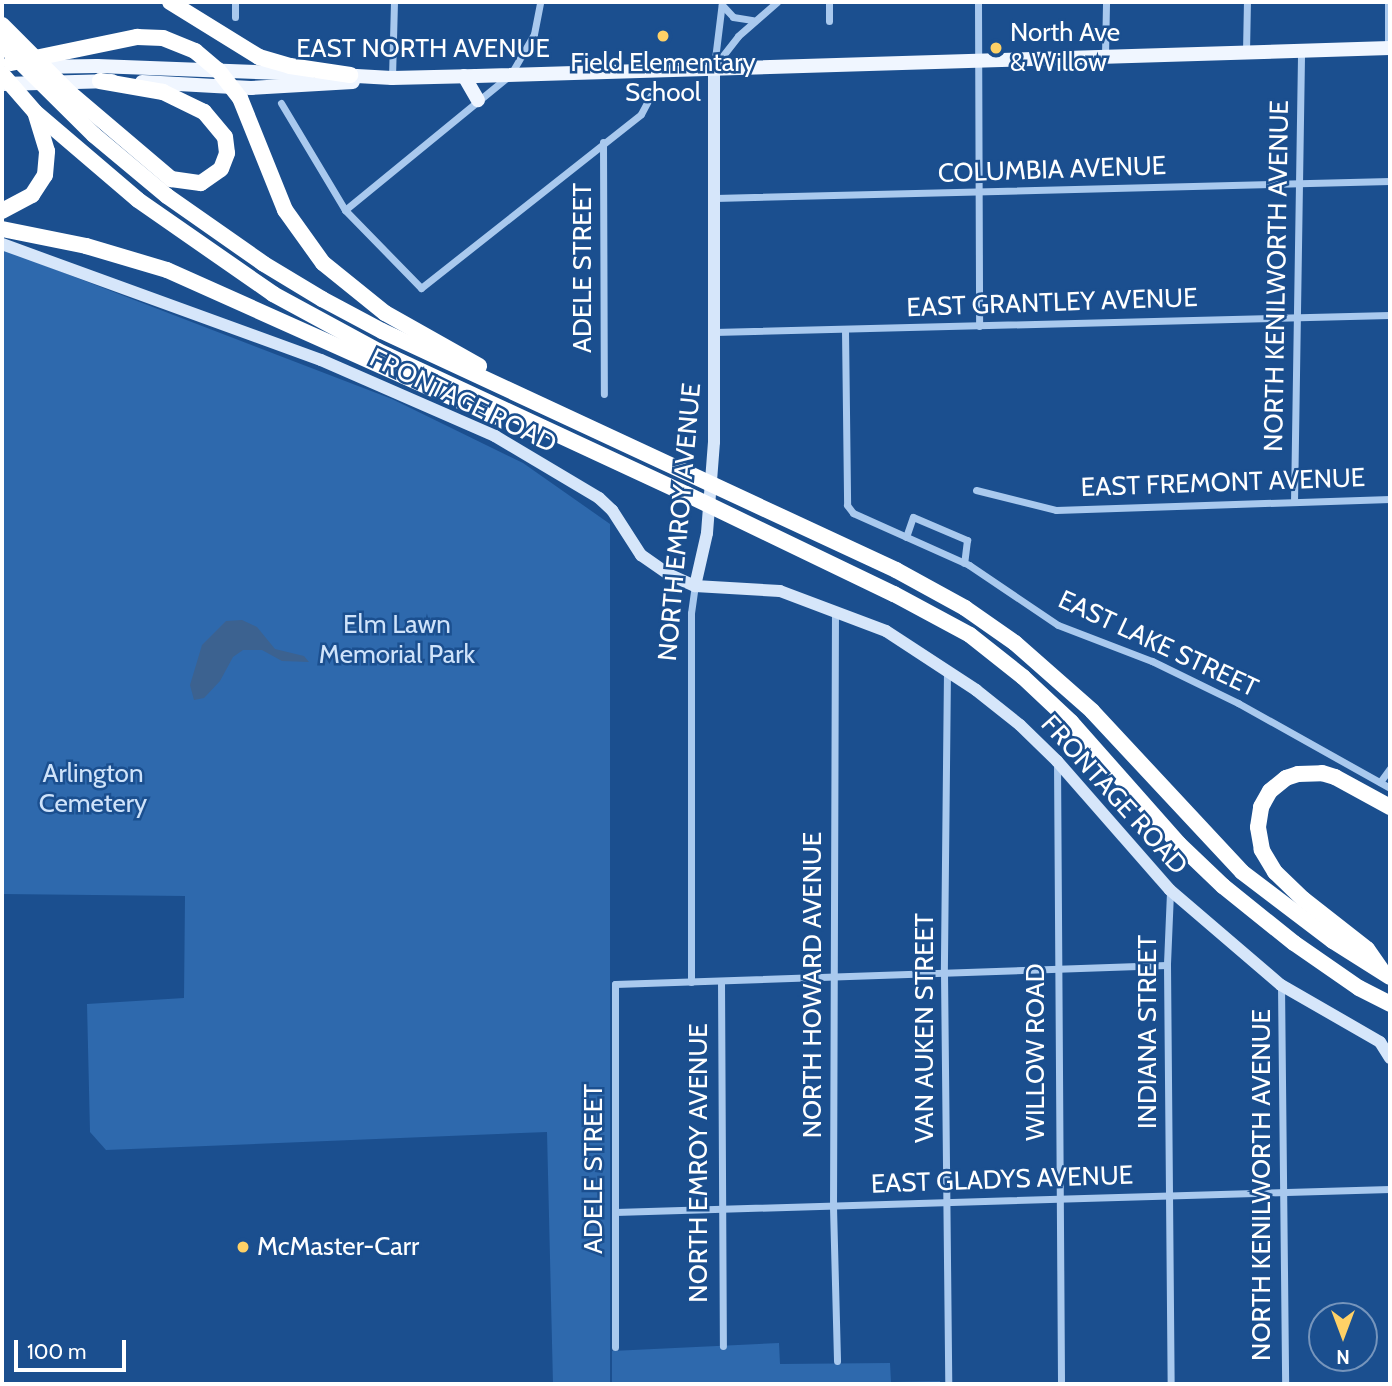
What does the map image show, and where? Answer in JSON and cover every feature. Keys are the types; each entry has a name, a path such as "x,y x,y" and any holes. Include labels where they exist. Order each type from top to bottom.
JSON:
{"highway":[{"path":"170,2 259,57 290,66 350,75"},
{"path":"2,25 23,48 73,87 171,179 191,184 201,183 221,169 227,153 225,137 204,112 163,92 100,81"},
{"path":"559,413 385,313 323,263 285,210 247,110 230,84 195,51 163,38 137,37 2,69 35,112 138,200 284,300 378,351 686,494 894,594 970,635 1023,677 1061,713 1179,844 1223,886 1294,943 1359,988 1390,1004"},
{"path":"4,46 50,94 167,196 264,264 382,331 896,570 973,613 1015,643 1092,711 1242,872 1333,941 1387,976"},
{"path":"2,90 73,87"},
{"path":"2,211 32,195 45,175 47,151 35,112"},
{"path":"2,229 86,246 167,271 484,413 686,494"},
{"path":"1387,976 1367,949 1303,899 1275,872 1262,850 1258,827 1261,807 1270,791 1286,778 1298,774 1322,773 1335,777 1390,807"}],"main road":[{"name":"EAST NORTH AVENUE","path":"2,84 73,87 100,81 251,89 392,78 1389,48"},
{"name":"EAST NORTH AVENUE","path":"2,69 97,65 227,73 392,78"},
{"path":"464,76 478,100"}],"street":[{"path":"234,17 235,2"},
{"path":"392,78 394,2"},
{"path":"345,210 511,75 534,34 540,2"},
{"path":"714,67 738,36 777,2"},
{"path":"829,2 830,21"},
{"path":"978,2 979,326"},
{"path":"1105,56 1106,2"},
{"path":"1246,52 1247,2"},
{"path":"1388,2 1389,48"},
{"path":"722,3 733,17 741,21 750,22 757,18"},
{"path":"714,67 722,3"},
{"name":"NORTH KENILWORTH AVENUE","path":"1294,502 1301,50"},
{"name":"NORTH EMROY AVENUE","path":"691,982 691,613 708,524 713,463 714,67"},
{"path":"281,103 345,210 421,288 641,114 651,95"},
{"name":"ADELE STREET","path":"603,142 604,394"},
{"name":"COLUMBIA AVENUE","path":"715,198 1390,181"},
{"name":"FRONTAGE ROAD","path":"2,244 321,360 495,436 599,498 612,509 641,555 668,574 695,586 780,590 886,631 947,671 1020,725 1057,761 1170,890 1281,985 1380,1042 1389,1055"},
{"name":"EAST GRANTLEY AVENUE","path":"714,331 845,330 1390,315"},
{"name":"EAST LAKE STREET","path":"845,330 847,505 853,513 964,563 1058,625 1152,661 1237,702 1390,788"},
{"name":"EAST FREMONT AVENUE","path":"976,490 1056,510 1390,499"},
{"path":"906,537 913,517 967,540 964,563"},
{"name":"NORTH HOWARD AVENUE","path":"835,610 833,1206 837,1361"},
{"name":"VAN AUKEN STREET","path":"947,671 944,973 948,1384"},
{"name":"WILLOW ROAD","path":"1057,761 1056,969 1061,1384"},
{"path":"1380,782 1390,768"},
{"name":"INDIANA STREET","path":"1170,890 1167,965 1171,1384"},
{"path":"691,982 1167,965"},
{"name":"NORTH EMROY AVENUE","path":"721,981 723,1346"},
{"name":"ADELE STREET","path":"615,1347 615,985 691,982"},
{"name":"NORTH KENILWORTH AVENUE","path":"1281,985 1284,1384"},
{"name":"EAST GLADYS AVENUE","path":"615,1212 1390,1189"}],"green space":[{"name":"Elm Lawn Memorial Park","path":"2,249 392,399 523,463 610,524 610,1384 553,1384 547,1132 106,1150 90,1132 87,1004 184,998 185,896 2,894"},
{"path":"779,1343 780,1364 890,1363 891,1382 940,1381 940,1384 612,1384 612,1351"}],"shaded area":[{"path":"242,620 257,627 275,649 304,656 309,662 282,661 262,650 243,650 233,657 220,681 204,698 194,700 190,685 202,645 226,621"}],"place":[{"name":"Field Elementary School","path":"663,36"},
{"name":"North Ave & Willow","path":"996,48"},
{"name":"McMaster-Carr","path":"243,1247"}],"park label":[{"name":"Arlington Cemetery","path":"93,789"}]}
